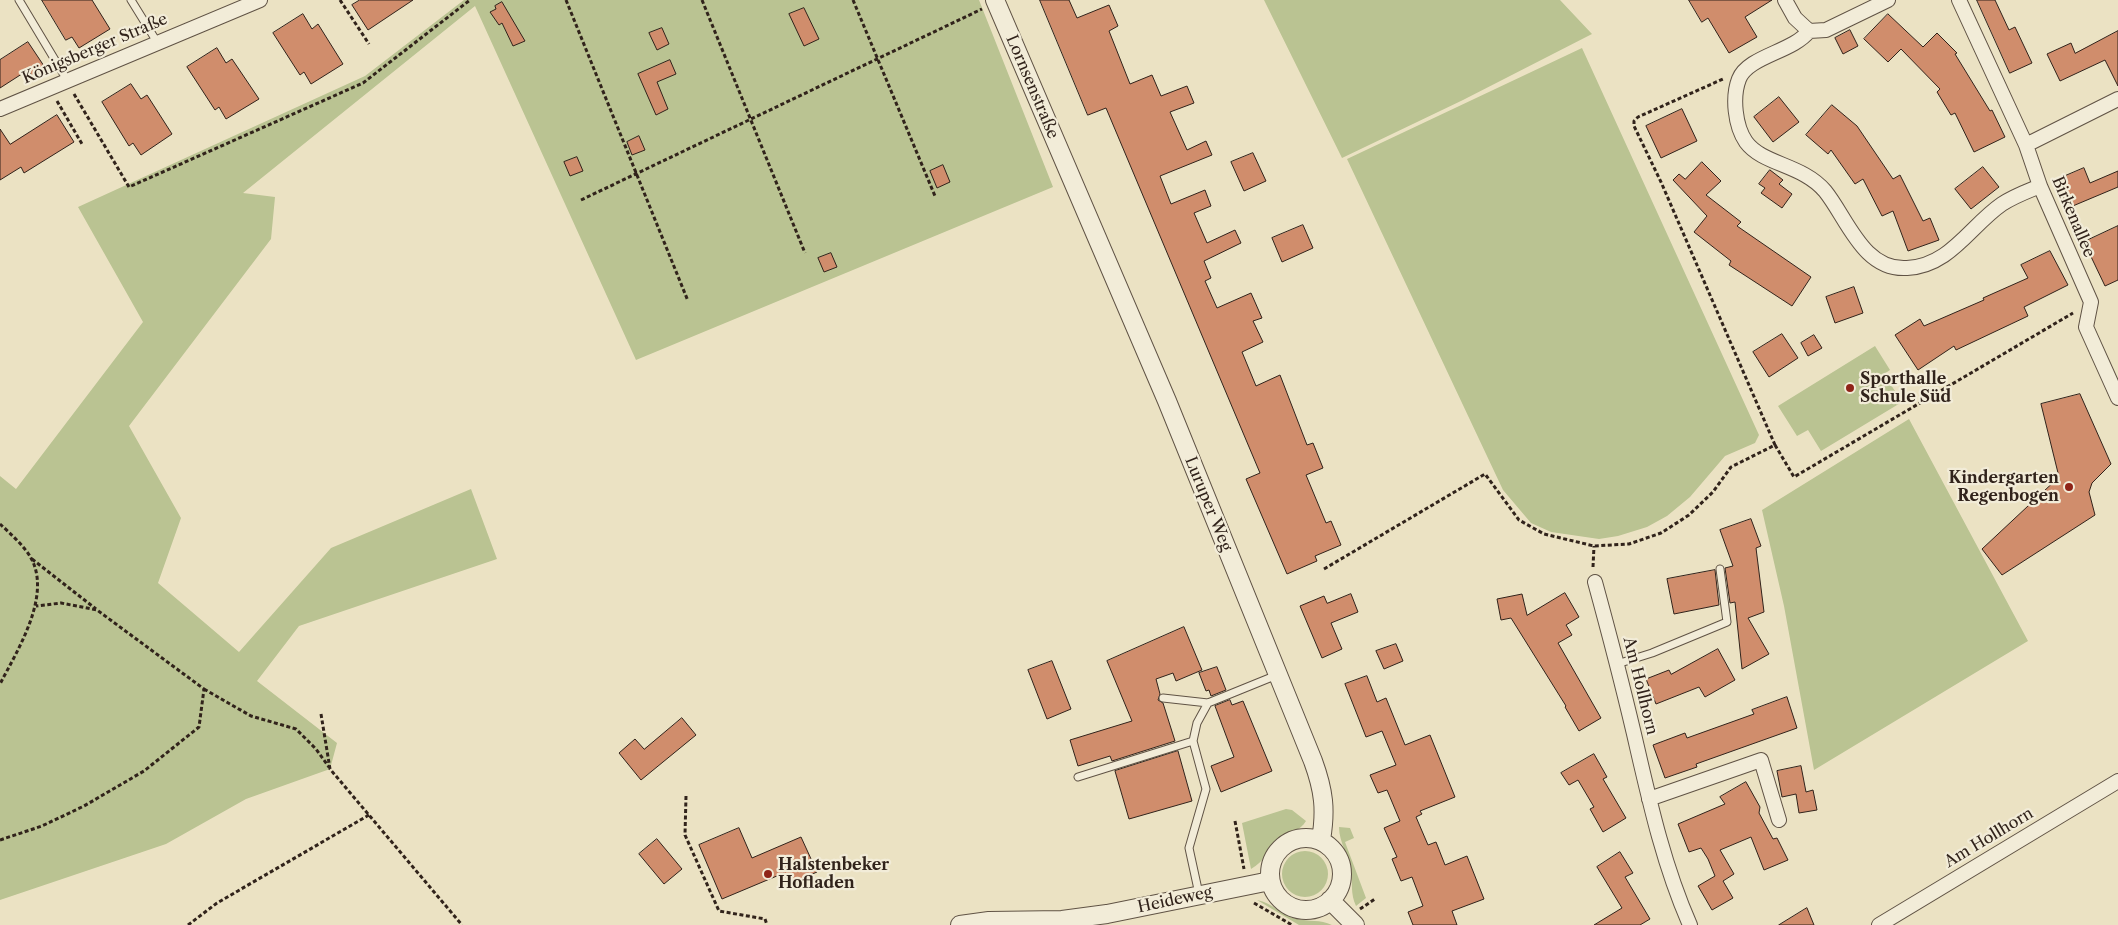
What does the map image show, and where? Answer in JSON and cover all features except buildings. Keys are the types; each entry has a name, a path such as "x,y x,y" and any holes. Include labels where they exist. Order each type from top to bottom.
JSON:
{"street":[{"path":"1785,0 1795,18 1809,31 1826,30 1888,0"},
{"name":"Birkenallee","path":"1959,0 2026,145 2040,186 2091,302"},
{"name":"Königsberger Straße","path":"0,109 69,85 157,42 252,1"},
{"name":"Lornsenstraße","path":"990,4 1068,173"},
{"path":"1809,31 1802,40 1746,69 1739,80 1735,105 1738,124 1744,140 1753,151 1799,170 1825,191 1867,252 1885,264 1906,269 1928,264 1948,253 2003,204 2040,186"},
{"path":"2026,145 2118,99"},
{"name":"Luruper Weg","path":"1068,173 1166,401 1321,785 1325,814 1321,840"},
{"path":"2091,302 2086,327 2118,398"},
{"name":"Am Hollhorn","path":"1595,582 1668,868 1690,925"},
{"path":"1649,799 1761,760 1779,820"},
{"name":"Am Hollhorn","path":"1879,925 2118,781"},
{"path":"1302,838 1321,840 1331,846 1339,859 1343,870 1342,881 1330,900 1319,907 1306,911 1293,909 1278,896 1270,881 1271,868 1276,856 1285,846 1302,838"},
{"name":"Heideweg","path":"960,925 989,921 1062,920 1107,914 1270,881"},
{"path":"1330,900 1357,917"}],"lane":[{"path":"18,0 69,85"},
{"path":"131,0 157,42"},
{"path":"1617,664 1652,654 1727,622 1720,569"},
{"path":"1163,698 1208,703 1277,675"},
{"path":"1200,895 1189,848 1206,789 1194,741 1197,723 1208,703"},
{"path":"1078,778 1194,741"}],"path":[{"path":"340,0 369,44"},
{"path":"69,85 129,187 363,83 470,0"},
{"path":"566,0 688,301"},
{"path":"702,0 805,253"},
{"path":"853,0 935,196"},
{"path":"581,200 990,4"},
{"path":"1746,69 1638,117 1634,121 1634,126 1661,182 1775,444 1794,477 2091,302"},
{"path":"54,96 82,144"},
{"path":"1324,569 1485,474 1519,520 1544,534 1594,546 1629,544 1661,533 1689,515 1713,492 1731,467 1775,444"},
{"path":"0,524 31,558 97,610 204,689 251,716 296,729 316,749 330,769 462,925"},
{"path":"1594,546 1592,566 1595,582"},
{"path":"0,684 36,606 37,580 31,558"},
{"path":"36,606 61,603 97,610"},
{"path":"0,840 42,826 84,806 144,772 199,727 204,689"},
{"path":"321,714 330,769"},
{"path":"686,796 685,835 719,911 764,919 767,925"},
{"path":"188,925 217,903 369,815"},
{"path":"1235,821 1245,872"},
{"path":"1357,917 1375,898"},
{"path":"1251,901 1292,925"}],"green space":[{"path":"464,0 979,0 1053,187 636,360 475,6 243,193 275,197 271,239 129,426 181,518 158,583 239,652 331,548 471,489 497,559 299,626 257,681 337,743 330,769 246,799 166,844 0,900 0,476 16,489 143,322 78,207 365,76"},
{"path":"1264,0 1560,0 1592,34 1463,100 1342,158"},
{"path":"1582,48 1759,435 1755,443 1725,456 1690,497 1667,516 1647,527 1618,536 1599,539 1551,532 1531,523 1503,490 1347,159"},
{"name":"Sporthalle Schule Süd","path":"1875,346 1890,370 1884,374 1902,402 1821,451 1808,430 1797,436 1778,406"},
{"path":"1909,419 2028,641 1814,770 1784,606 1762,510"},
{"path":"1286,809 1292,810 1306,821 1298,830 1280,840 1251,869 1242,823"},
{"path":"1339,827 1350,828 1354,838 1345,842 1366,898 1356,906 1352,893 1350,865 1339,833"},
{"path":"1310,851 1314,852 1324,861 1327,865 1327,883 1318,893 1310,897 1300,897 1292,893 1283,883 1282,869 1286,861 1296,852"},
{"path":"1257,900 1301,920 1323,922 1332,925 1299,925"}],"place":[{"name":"Sporthalle Schule Süd","path":"1850,388"},
{"name":"Kindergarten Regenbogen","path":"2069,487"},
{"name":"Halstenbeker Hofladen","path":"768,874"}]}
